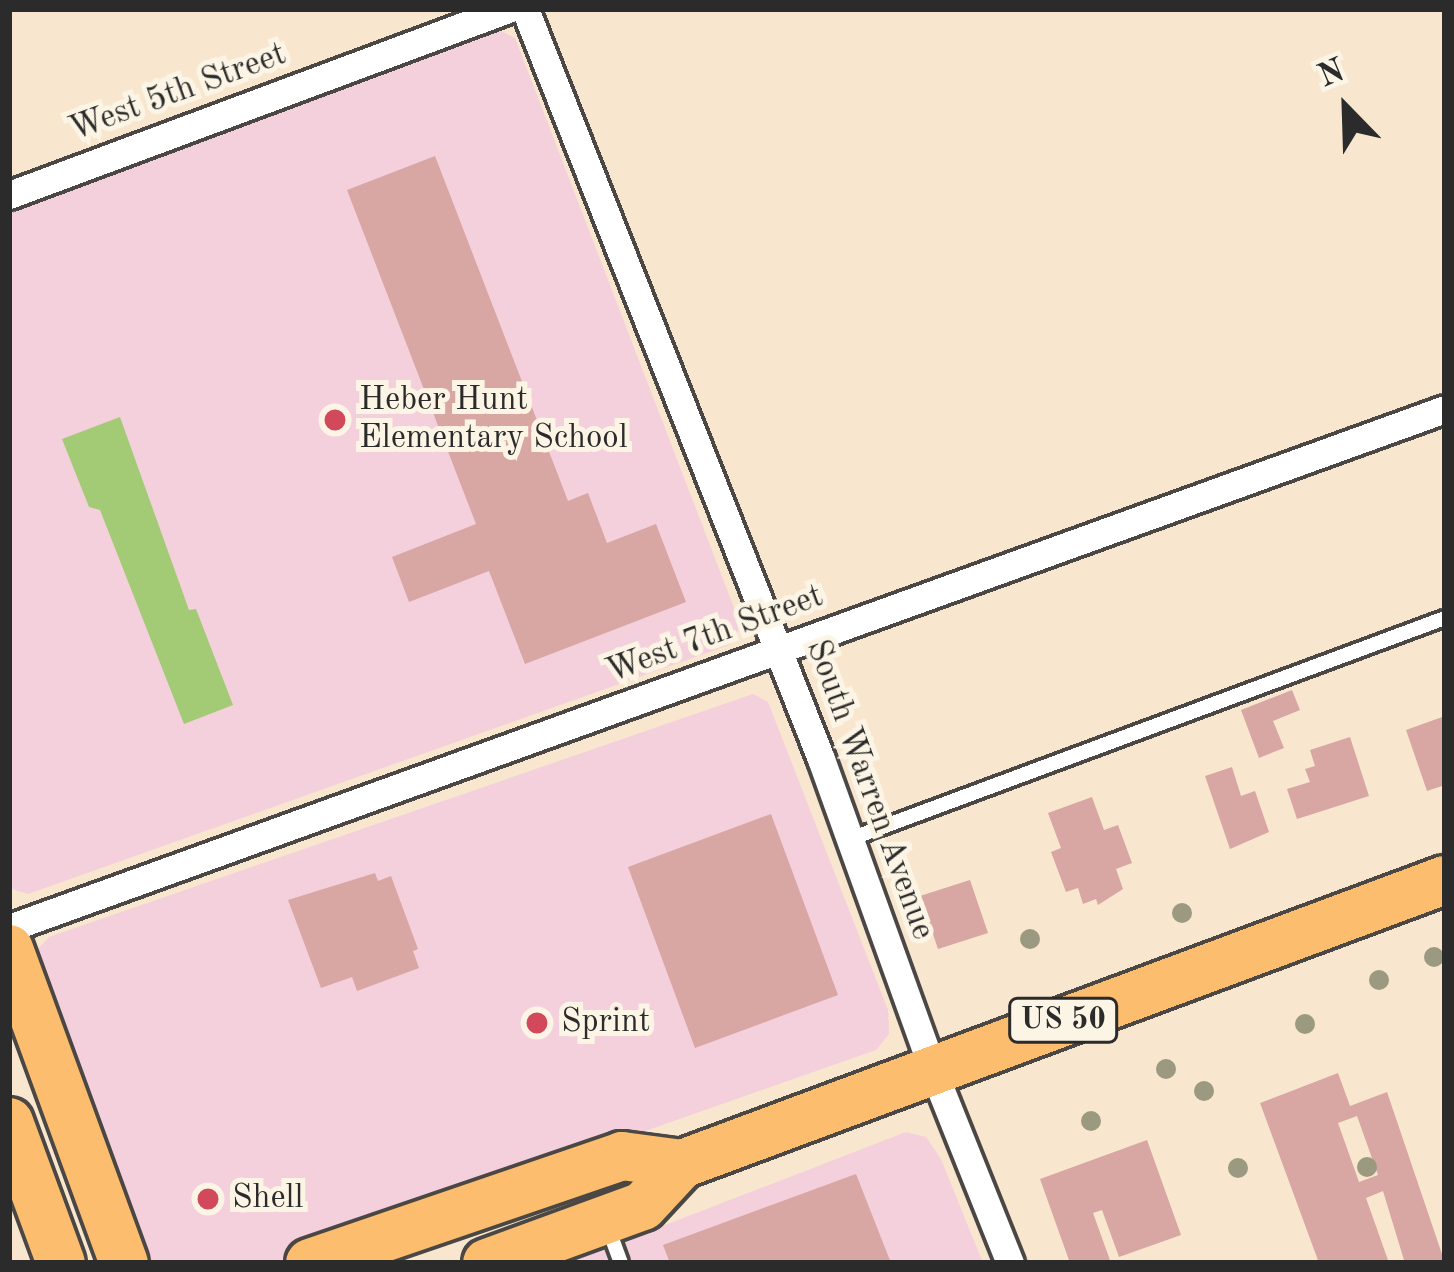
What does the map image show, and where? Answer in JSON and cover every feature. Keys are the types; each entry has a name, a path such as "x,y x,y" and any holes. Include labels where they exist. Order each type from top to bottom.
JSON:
{"highway":[{"name":"US 50","path":"487,1263 613,1241 682,1164 1445,880"},
{"path":"9,949 124,1263"},
{"path":"9,1122 61,1263"},
{"name":"US 50","path":"310,1263 622,1156 682,1164"}],"street":[{"name":"West 5th Street","path":"9,195 508,9"},
{"name":"South Warren Avenue","path":"525,9 779,651 932,1068 1010,1263"},
{"name":"West 7th Street","path":"9,928 1445,409"}],"lane":[{"path":"850,839 1445,617"}],"shaded area":[{"name":"Heber Hunt Elementary School","path":"501,31 515,38 741,626 729,645 28,894 9,888 9,214"},
{"path":"753,694 768,702 888,1010 889,1034 876,1050 270,1263 150,1263 135,1250 30,958 49,937"},
{"path":"906,1132 926,1137 941,1159 983,1263 567,1263"}],"green space":[{"path":"120,417 189,610 196,609 233,705 184,724 100,510 89,507 62,439"}],"building":[{"name":"Heber Hunt Elementary School","path":"435,156 568,501 588,493 607,543 656,524 686,602 525,664 489,571 409,602 392,557 476,524 347,190"},
{"path":"1292,690 1300,710 1273,721 1284,748 1259,758 1241,710"},
{"path":"1445,716 1445,785 1427,791 1406,730"},
{"path":"1350,737 1369,796 1297,819 1287,789 1310,782 1305,769 1315,766 1310,750"},
{"path":"1232,767 1241,796 1255,791 1269,832 1230,849 1205,776"},
{"path":"1092,797 1104,830 1118,825 1132,863 1116,869 1123,889 1098,905 1096,899 1083,904 1078,888 1066,892 1051,852 1061,848 1048,813"},
{"path":"771,814 838,995 695,1048 628,867"},
{"path":"375,873 378,881 391,876 418,949 413,951 419,968 357,991 352,977 321,988 288,900"},
{"path":"970,880 988,933 938,949 920,896"},
{"path":"1338,1073 1350,1106 1387,1092 1445,1263 1404,1260 1383,1191 1366,1198 1389,1263 1319,1263 1260,1103","holes":["1357,1116 1378,1175 1359,1182 1338,1123"]},
{"path":"1147,1140 1181,1235 1119,1257 1102,1210 1093,1213 1111,1263 1070,1263 1040,1179"},
{"path":"856,1174 891,1263 670,1263 663,1245"}],"place":[{"name":"Heber Hunt Elementary School","path":"335,420"},
{"name":"Sprint","path":"537,1023"},
{"name":"Shell","path":"208,1199"}]}
